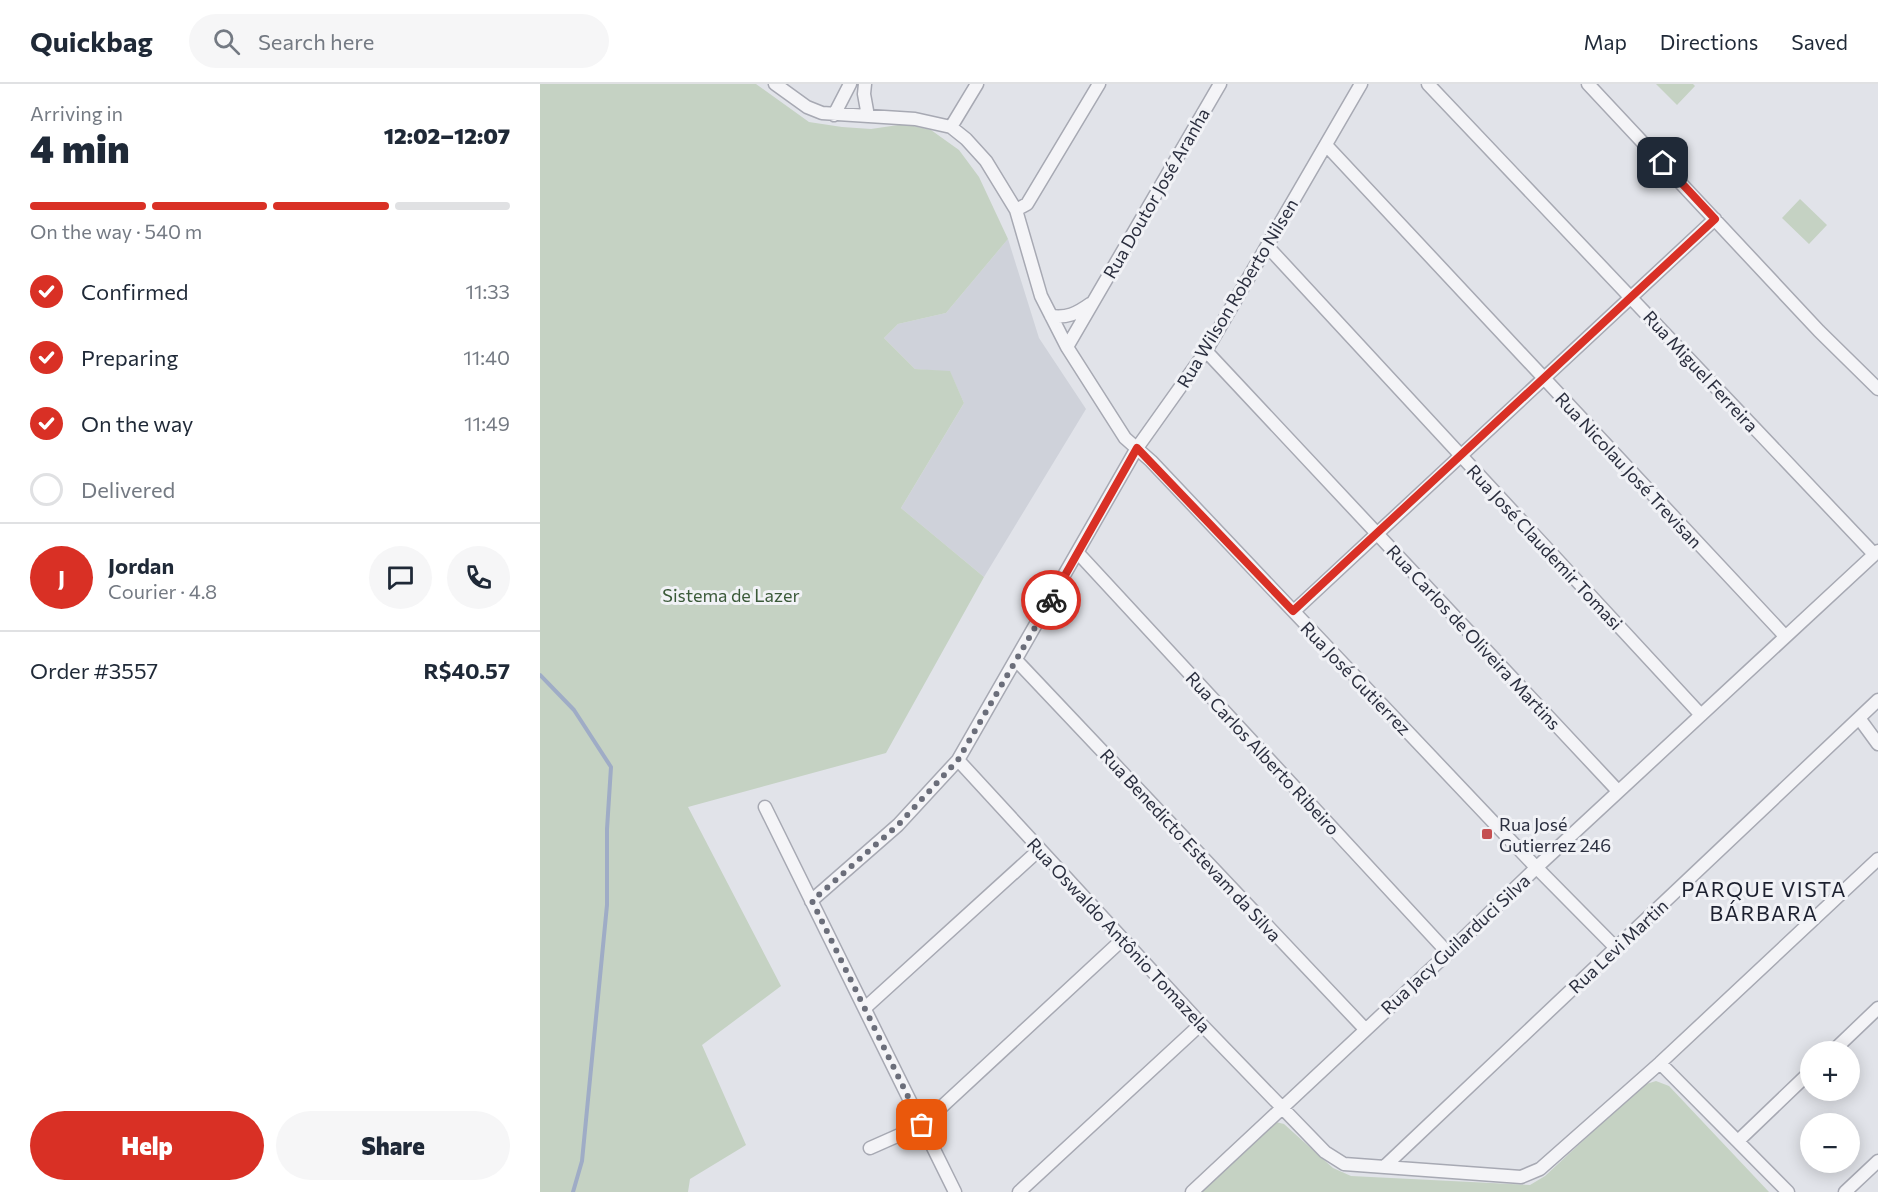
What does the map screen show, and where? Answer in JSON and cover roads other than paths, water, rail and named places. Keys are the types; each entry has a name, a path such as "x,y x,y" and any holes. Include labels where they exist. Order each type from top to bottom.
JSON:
{"street":[{"path":"775,84 807,107 822,113 915,119 951,127 977,84"},
{"path":"834,115 850,84"},
{"path":"865,84 864,94 868,116"},
{"path":"1016,210 1027,204 1099,84"},
{"name":"Rua Doutor José Aranha","path":"1067,347 1220,84"},
{"name":"Rua Wilson Roberto Nilsen","path":"812,901 898,825 958,760 1137,448 1206,351 1361,84"},
{"name":"Rua Miguel Ferreira","path":"1428,84 1876,552"},
{"path":"1588,84 1819,331 1878,389"},
{"name":"Rua José Gutierrez","path":"951,127 966,139 986,161 1016,210 1041,296 1067,347 1125,438 1616,948"},
{"name":"Rua Nicolau José Trevisan","path":"1326,145 1785,636"},
{"path":"1293,611 1715,219"},
{"name":"Rua José Claudemir Tomasi","path":"1268,247 1701,715"},
{"name":"Rua Doutor José Aranha","path":"1051,316 1064,318 1077,314 1093,302"},
{"name":"Rua Carlos de Oliveira Martins","path":"1206,351 1618,791"},
{"name":"Rua Jacy Guilarduci Silva","path":"1192,1192 1448,953 1536,867 1876,552"},
{"name":"Rua Carlos Alberto Ribeiro","path":"1078,553 1448,953"},
{"name":"Rua Benedicto Estevam da Silva","path":"1016,660 1365,1029"},
{"name":"Rua Levi Martin","path":"1384,1167 1878,700"},
{"path":"1859,718 1878,744"},
{"name":"Rua Oswaldo Antônio Tomazela","path":"958,760 1201,1024 1325,1152 1344,1164 1521,1176 1540,1168 1660,1063 1878,859"},
{"path":"765,807 955,1192"},
{"path":"864,1008 1040,849"},
{"path":"870,1148 922,1125 1123,939"},
{"path":"1844,1041 1878,1008"},
{"path":"1019,1192 1201,1024"},
{"path":"1660,1063 1788,1192"},
{"path":"1738,1141 1800,1082"},
{"path":"1845,1192 1878,1161"}],"waterway":[{"path":"540,675 574,710 611,767 607,829 607,905 582,1161 573,1192"}],"place":[{"name":"Rua José Gutierrez 246","path":"1487,834"}],"district":[{"name":"PARQUE VISTA BÁRBARA","path":"1764,900"}],"park label":[{"name":"Sistema de Lazer","path":"731,595"}]}
